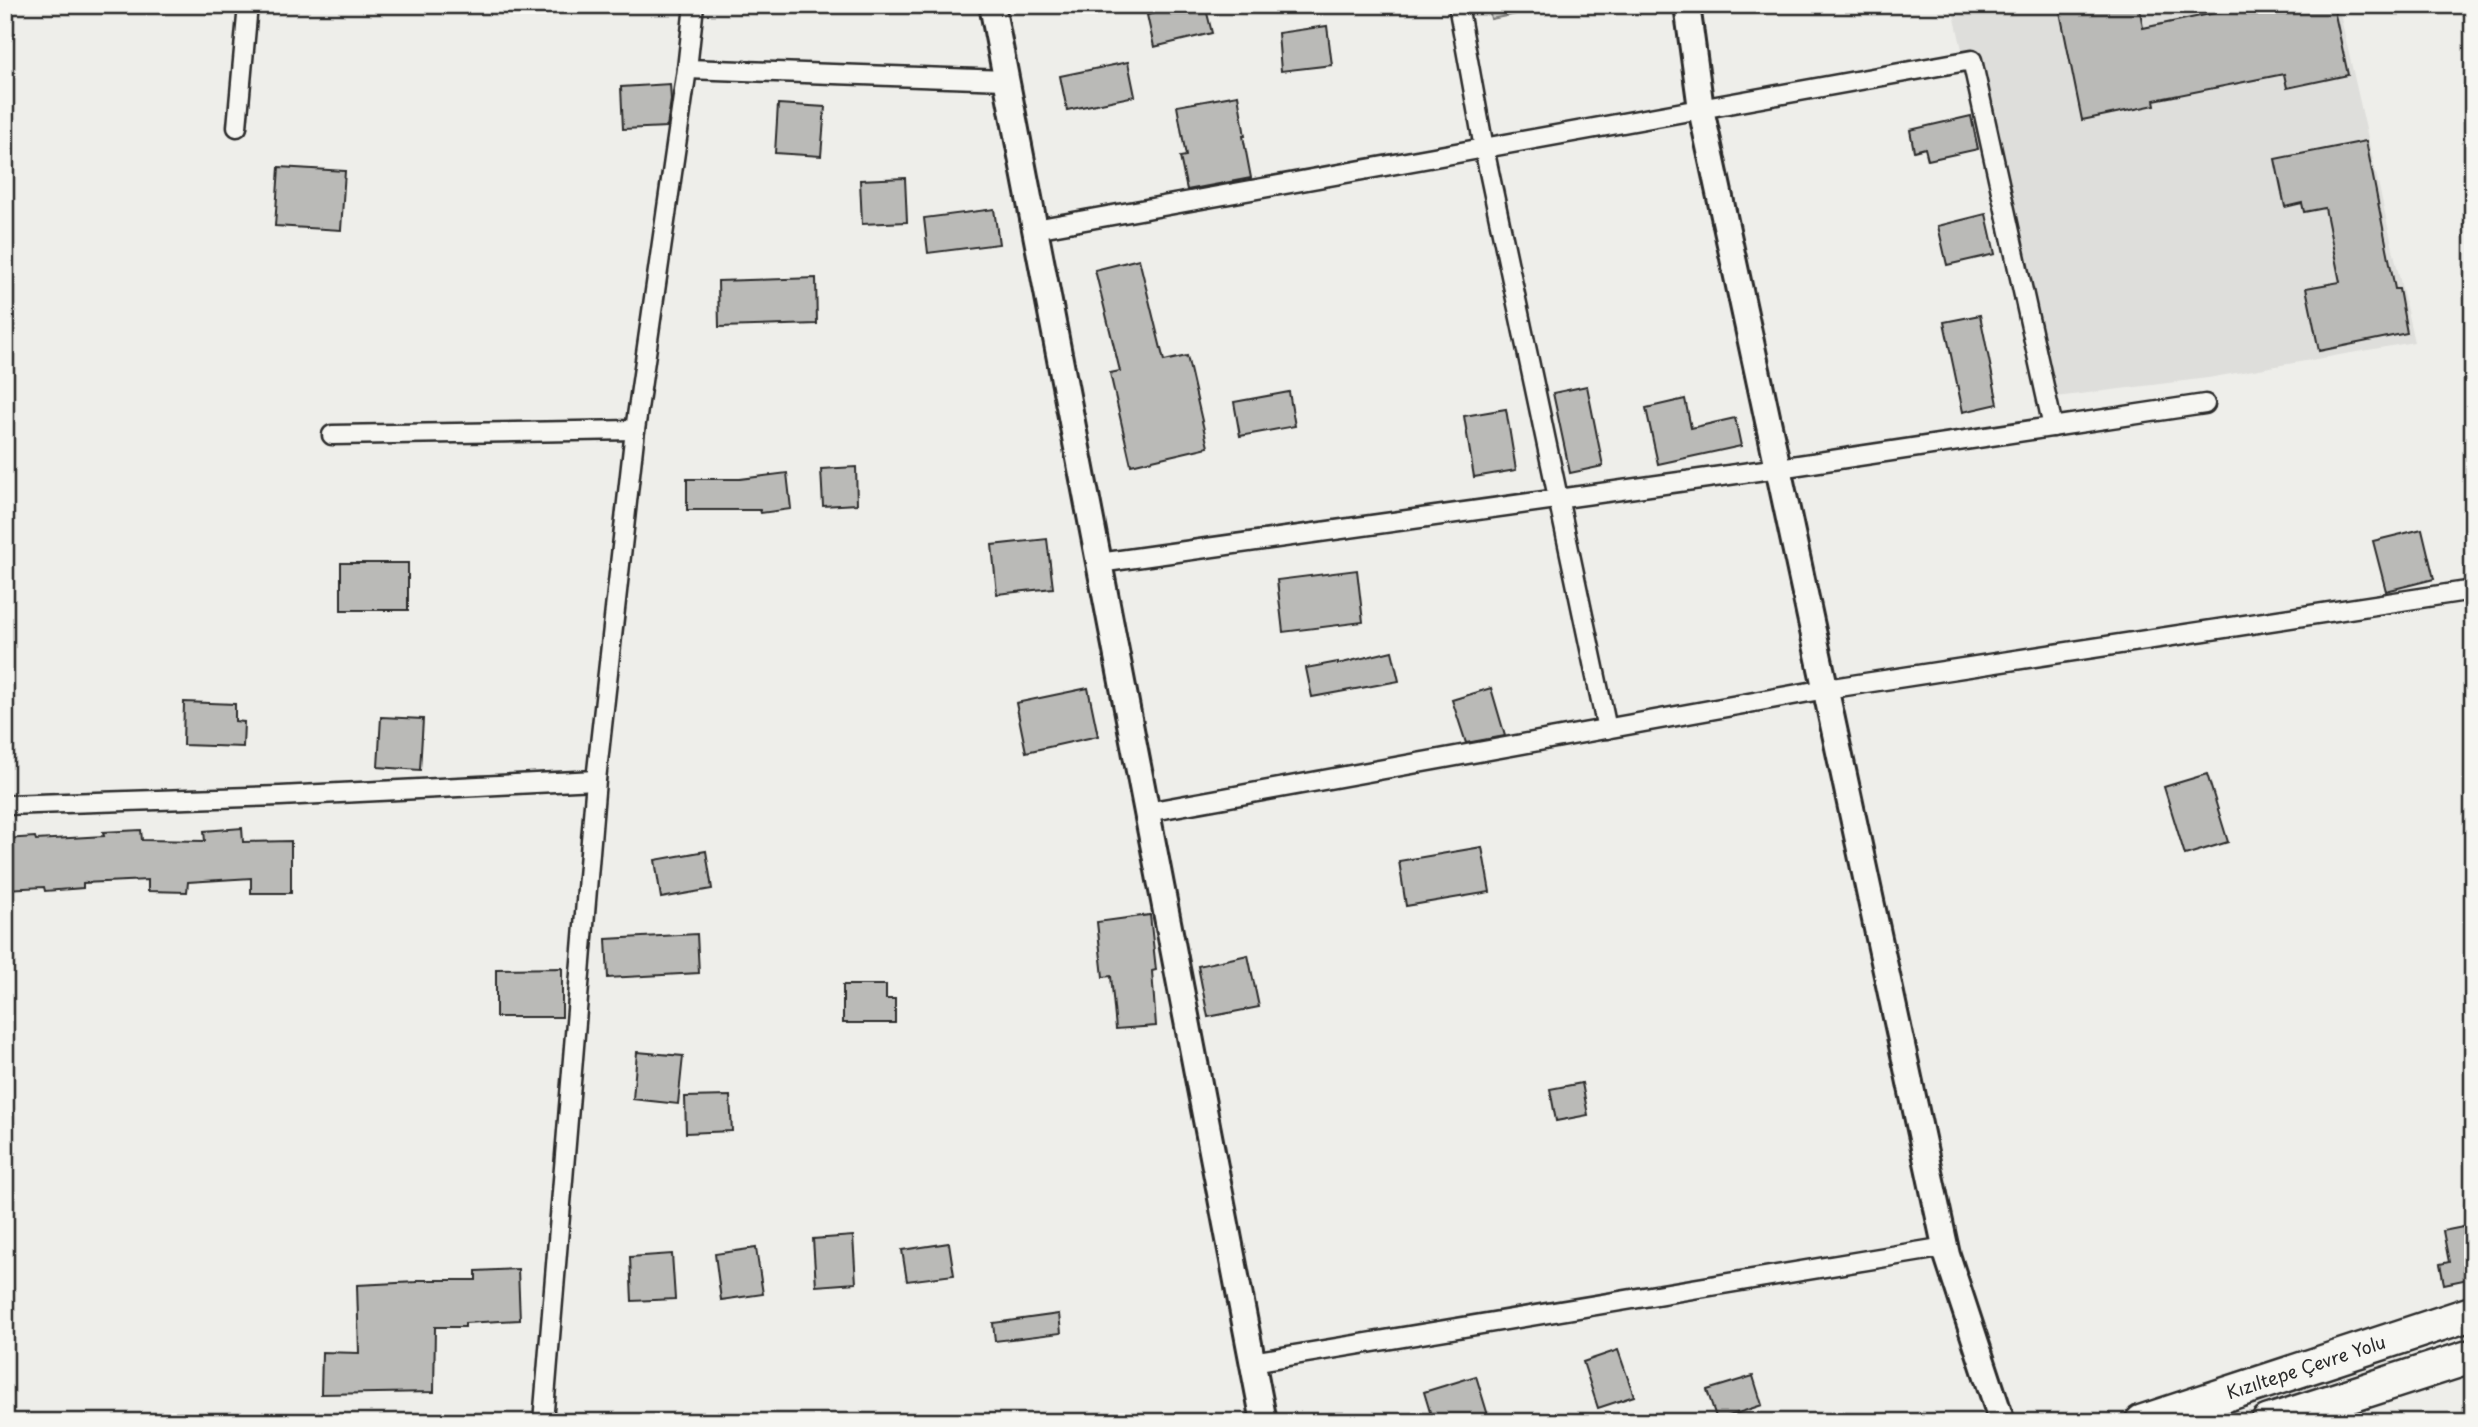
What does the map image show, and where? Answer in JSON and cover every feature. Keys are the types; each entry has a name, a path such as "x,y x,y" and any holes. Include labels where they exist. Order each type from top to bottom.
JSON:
{"highway":[{"name":"Kızıltepe Çevre Yolu","path":"2142,1422 2473,1313"},
{"path":"2267,1422 2473,1356"}],"street":[{"path":"237,127 248,5"},
{"path":"543,1422 596,780 635,430 694,5"},
{"path":"992,5 1264,1422"},
{"path":"1458,5 1484,148 1607,729"},
{"path":"1687,5 1701,109 1946,1247 2002,1422"},
{"path":"1035,229 1972,60 2053,427"},
{"path":"687,69 1006,79"},
{"path":"1099,563 1779,468 2205,404"},
{"path":"332,435 635,430"},
{"path":"1147,812 1826,689 2473,590"},
{"path":"5,805 280,796 596,780"},
{"path":"1252,1362 1946,1247"}],"shaded area":[{"path":"1488,5 1562,5 1491,19"},
{"path":"1952,5 2338,5 2414,342 2208,378 2040,399"}],"building":[{"path":"1188,5 1205,5 1212,33 1154,47 1147,15"},
{"path":"2139,5 2143,28 2253,5 2333,5 2348,75 2287,88 2284,74 2154,100 2155,105 2082,120 2059,7"},
{"path":"1327,26 1332,65 1281,71 1278,33"},
{"path":"1128,62 1135,96 1067,110 1060,76"},
{"path":"670,84 671,100 667,127 623,129 621,87"},
{"path":"1238,95 1251,178 1187,190 1180,157 1186,156 1177,106"},
{"path":"778,104 825,107 821,156 775,153"},
{"path":"1971,116 1978,149 1928,160 1925,148 1914,151 1910,130"},
{"path":"2366,141 2395,289 2399,289 2407,333 2319,351 2306,288 2340,282 2325,208 2304,212 2302,203 2285,207 2275,159"},
{"path":"279,167 345,171 341,230 275,226"},
{"path":"905,178 907,222 862,224 860,180"},
{"path":"994,209 999,244 928,253 924,218"},
{"path":"1986,214 1995,254 1947,265 1938,226"},
{"path":"1139,259 1164,361 1187,356 1208,447 1131,465 1110,373 1120,371 1095,270"},
{"path":"816,278 817,324 719,327 718,281"},
{"path":"1980,315 1998,404 1963,412 1944,322"},
{"path":"1587,386 1603,466 1570,473 1553,393"},
{"path":"1289,392 1295,426 1240,436 1234,402"},
{"path":"1685,399 1691,428 1735,418 1741,446 1658,464 1646,408"},
{"path":"1506,409 1516,470 1474,477 1464,416"},
{"path":"856,467 857,504 823,506 821,469"},
{"path":"787,473 791,509 761,513 760,510 687,510 687,479 740,479"},
{"path":"2422,529 2434,579 2386,591 2373,541"},
{"path":"1047,539 1053,588 997,594 992,545"},
{"path":"341,563 408,563 408,610 341,610"},
{"path":"1357,570 1363,622 1283,632 1277,580"},
{"path":"1392,651 1399,681 1312,697 1306,668 1338,664"},
{"path":"1088,688 1098,736 1026,752 1016,703"},
{"path":"1491,688 1505,736 1466,743 1452,700"},
{"path":"184,702 235,704 235,721 244,722 243,747 183,745"},
{"path":"381,717 423,719 420,770 378,767"},
{"path":"2207,774 2228,842 2185,855 2164,787"},
{"path":"242,828 243,842 291,841 291,893 251,893 251,878 188,882 187,892 148,891 148,880 83,883 83,888 45,891 44,887 5,889 5,839 104,836 103,832 141,830 142,840 205,841 204,831"},
{"path":"1482,847 1490,892 1406,906 1399,861"},
{"path":"706,851 712,889 661,898 655,860"},
{"path":"1150,915 1156,970 1152,971 1156,1026 1116,1029 1111,976 1103,977 1097,922"},
{"path":"697,934 699,973 608,978 606,939"},
{"path":"1248,955 1259,1007 1208,1017 1198,966"},
{"path":"562,968 562,1017 496,1017 496,969"},
{"path":"843,985 886,985 886,999 895,999 895,1023 843,1023"},
{"path":"637,1052 683,1056 678,1104 633,1099"},
{"path":"1582,1083 1588,1115 1556,1121 1550,1089"},
{"path":"730,1096 732,1131 686,1133 685,1097"},
{"path":"2473,1225 2473,1278 2444,1284 2440,1264 2449,1262 2443,1231"},
{"path":"853,1236 856,1283 816,1286 813,1239"},
{"path":"949,1243 954,1275 907,1281 902,1250"},
{"path":"756,1248 763,1294 721,1300 715,1254"},
{"path":"672,1254 675,1299 632,1301 630,1257"},
{"path":"518,1269 520,1320 465,1323 465,1327 435,1327 434,1392 321,1394 322,1352 359,1353 357,1285 417,1280 476,1280 476,1271"},
{"path":"1059,1314 1061,1333 995,1341 993,1323"},
{"path":"1618,1350 1634,1396 1598,1408 1583,1362"},
{"path":"1476,1376 1490,1422 1433,1422 1424,1392"},
{"path":"1753,1376 1762,1405 1717,1420 1707,1390"}]}
